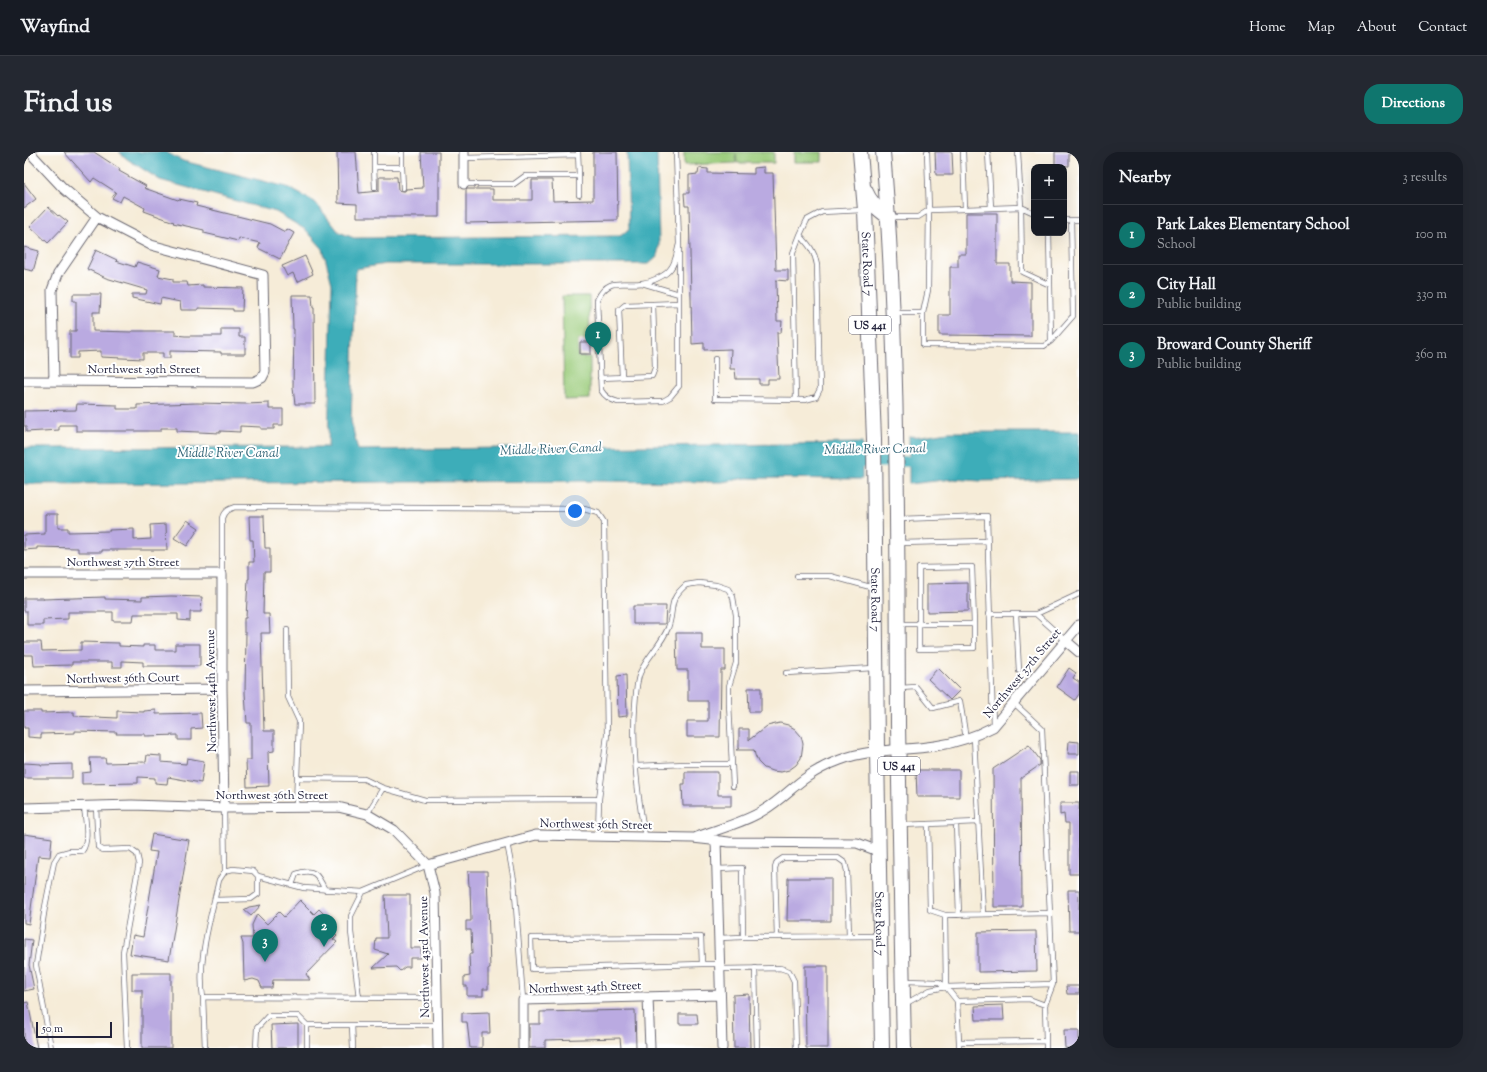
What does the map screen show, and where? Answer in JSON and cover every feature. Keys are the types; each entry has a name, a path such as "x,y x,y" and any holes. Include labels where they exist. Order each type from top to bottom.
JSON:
{"main road":[{"name":"State Road 7","path":"860,152 865,210 874,439 878,851 882,1048"},
{"name":"State Road 7","path":"883,152 889,217 896,438 898,688 904,1048"},
{"path":"863,185 869,199 877,209 889,217"}],"street":[{"path":"24,160 32,155 63,188 96,217 58,274 52,290 54,381"},
{"path":"464,155 464,184"},
{"name":"Northwest 39th Street","path":"24,381 253,382 262,378 265,372 263,275 151,245 96,217"},
{"name":"Northwest 37th Street","path":"24,574 222,574"},
{"name":"Northwest 44th Avenue","path":"222,574 224,808"},
{"name":"Northwest 37th Street","path":"694,838 764,811 807,777 828,765 856,754 877,750 934,746 970,738 993,727 1079,624"},
{"path":"1066,641 1079,652"},
{"name":"Northwest 36th Court","path":"24,691 222,689"},
{"name":"Northwest 36th Street","path":"24,808 132,805 224,808 338,807 367,814 394,830 428,865 536,835 645,836 694,838 728,842 857,843 878,851"},
{"path":"716,840 722,1048"},
{"name":"Northwest 43rd Avenue","path":"428,865 435,893 438,1048"},
{"name":"Northwest 34th Street","path":"523,1048 522,1000 720,995"},
{"name":"Northwest 34th Street","path":"648,997 650,1048"}],"lane":[{"path":"374,152 375,188"},
{"path":"402,152 403,188"},
{"path":"676,152 679,244 679,294 679,303 678,386 670,397 662,401 618,402 611,400 604,395 601,390 597,300 601,292 610,285 620,283 642,283 679,294"},
{"path":"927,152 929,210 928,290 923,313 923,345 1044,346 1051,341 1073,316 1071,220"},
{"path":"963,152 965,208"},
{"path":"988,152 991,208"},
{"path":"1018,152 1022,272 1050,285"},
{"path":"464,155 578,154 579,194"},
{"path":"374,167 402,167"},
{"path":"464,184 514,184 525,176 579,176"},
{"path":"889,217 918,217 929,210 965,208 1021,207 1031,212"},
{"path":"796,400 794,253 800,235 807,220 822,212 865,210"},
{"path":"1067,220 1079,220"},
{"path":"715,359 715,399 805,400 816,397 820,389 817,265 815,255 810,245 800,235"},
{"path":"1048,236 1051,341"},
{"path":"642,283 661,277 672,268 679,244"},
{"path":"622,377 619,310 625,305 679,303"},
{"path":"600,378 652,376 655,368 653,304"},
{"path":"893,314 923,313"},
{"path":"222,574 222,518 228,509 584,509 598,513 604,522 607,735 599,799 598,835"},
{"path":"897,519 986,516 993,727"},
{"path":"898,543 987,541"},
{"path":"972,567 974,624 974,648 919,649 919,568 972,567"},
{"path":"796,576 830,576 876,589"},
{"path":"645,836 640,811 634,730 637,687 641,672 660,643 667,629 670,620 671,606 675,596 686,585 699,583 716,585 728,589 733,597 736,615 736,663 729,686 732,786"},
{"path":"989,614 1036,614 1079,594"},
{"path":"1016,614 1019,670"},
{"path":"1036,614 1066,641"},
{"path":"898,624 974,624"},
{"path":"287,630 288,697 299,721 296,807"},
{"path":"786,673 876,668"},
{"path":"898,688 916,687 933,708 960,702 970,738 978,822 983,914"},
{"path":"1014,702 1042,729 1053,984 1045,1005 1046,1048"},
{"path":"636,766 732,764"},
{"path":"297,778 364,779 383,788 425,800 599,799"},
{"path":"367,814 383,788"},
{"path":"51,1048 36,965 54,862 60,854 70,851 82,851 85,847 86,830 84,806"},
{"path":"96,806 98,847 103,850 130,849 137,854 139,863 123,952 127,1048"},
{"path":"205,1048 201,983 202,965 219,880 225,871 224,808"},
{"path":"900,825 978,822"},
{"path":"956,823 959,915"},
{"path":"928,824 930,910 945,915 1050,912"},
{"path":"506,843 514,880 522,1000"},
{"path":"778,937 775,868 777,862 783,858 838,858 845,863 847,871 849,936"},
{"path":"225,871 233,869 253,871 258,876 304,888 363,892 428,865"},
{"path":"717,869 742,868 743,937"},
{"path":"292,885 296,874 304,871 313,872 319,878 325,890"},
{"path":"215,900 251,899 258,894 258,876"},
{"path":"359,998 351,932 351,916 363,892"},
{"path":"945,915 946,986"},
{"path":"719,938 880,936"},
{"path":"702,964 701,937 531,938 532,969 702,964 755,968 780,968 789,971 794,981 796,1048"},
{"path":"755,968 757,1048"},
{"path":"903,981 939,982 946,986 957,1001 959,1048"},
{"path":"904,1005 930,990 946,986 1053,984"},
{"path":"203,997 437,998"},
{"path":"957,1001 1029,999 1045,1005"},
{"path":"256,1048 257,1028 268,1016 298,1016 307,1025 307,1048"},
{"path":"307,1025 438,1025"},
{"path":"352,1025 353,1048"},
{"path":"959,1042 1046,1041"}],"green space":[{"path":"684,152 774,152 774,163 737,163 736,154 736,163 684,165"},
{"path":"794,152 822,152 822,162 794,162"},
{"path":"562,296 589,296 590,339 578,340 578,357 590,357 590,399 564,400"}],"water":[{"path":"119,152 166,152 183,161 287,187 315,202 339,232 354,238 620,236 629,230 627,152 657,152 659,246 657,257 649,264 385,264 356,269 351,421 358,450 862,443 862,479 746,478 722,482 597,481 24,484 24,448 328,447 332,284 323,249 306,230 276,212 160,180 127,159"},
{"path":"949,432 1079,432 1079,479 980,481 953,479 909,484 909,436 923,436"}],"building":[{"path":"64,152 94,152 120,169 119,171 146,186 144,188 178,200 197,203 196,206 270,224 285,232 287,229 294,233 280,259 258,248 260,243 239,238 238,241 204,233 204,230 173,223 174,222 144,211 145,208 123,196 120,202 112,198 116,192 94,178 91,182"},
{"path":"337,152 356,152 359,193 379,191 379,177 397,177 398,190 402,191 405,191 406,189 423,188 421,152 439,152 439,217 357,217 357,204 338,203"},
{"path":"593,152 617,152 618,220 466,223 467,189 493,189 493,200 532,200 532,180 552,180 553,201 593,200"},
{"path":"935,152 952,152 953,175 936,175"},
{"path":"1055,152 1069,152 1069,166 1067,166 1067,164 1055,164"},
{"path":"764,167 764,173 773,173 776,270 788,270 788,281 776,280 777,321 782,321 781,333 777,333 779,379 768,379 768,384 759,384 759,379 736,379 735,369 730,369 731,349 704,350 704,343 692,344 689,206 685,206 684,193 689,193 689,175 698,174 699,168 708,169 708,173 754,174 754,168"},
{"path":"24,183 36,199 24,208"},
{"path":"48,207 68,222 48,243 30,226"},
{"path":"966,213 997,213 997,264 1010,264 1010,281 1031,282 1031,336 939,335 939,315 950,315 950,267 958,267 958,254 966,254"},
{"path":"24,247 39,251 33,271 24,269"},
{"path":"96,250 117,260 116,261 135,267 137,262 160,269 158,276 173,279 173,282 187,282 188,286 203,285 203,287 243,288 242,311 233,311 233,309 198,308 198,310 181,310 180,302 161,298 160,304 132,298 132,294 146,294 147,290 106,278 87,269"},
{"path":"305,256 313,274 297,282 293,273 287,276 282,266"},
{"path":"73,294 101,294 100,312 93,312 93,331 175,331 175,335 221,336 221,329 239,329 239,337 245,337 245,354 170,351 170,358 163,358 163,353 143,353 143,359 101,357 101,351 78,352 78,358 70,358 70,331 76,331 76,301 73,301"},
{"path":"292,295 312,295 314,308 315,404 295,404 293,388 294,329"},
{"path":"580,342 591,342 591,354 580,354"},
{"path":"269,403 269,409 283,409 283,425 274,425 274,429 240,426 240,432 220,431 220,433 177,431 177,428 161,428 161,431 76,431 76,425 59,425 59,430 26,432 26,426 24,426 24,411 76,410 77,404 117,405 117,409 137,409 137,405"},
{"path":"45,514 58,514 58,528 68,528 68,532 134,529 134,540 151,539 150,525 166,524 167,550 102,550 102,552 78,552 78,548 37,547 37,549 24,550 24,535 45,534"},
{"path":"249,516 264,516 265,548 270,548 270,572 264,572 263,614 269,614 270,633 261,633 264,731 274,731 274,751 268,752 269,786 247,787 246,760 251,760 251,723 247,723 245,693 246,633 244,633 244,618 246,618 249,562 254,562 253,540 250,540"},
{"path":"187,520 199,528 187,546 174,538"},
{"path":"968,583 968,611 927,612 927,584"},
{"path":"105,597 105,599 142,600 142,597 202,597 201,612 190,612 190,621 178,620 178,614 134,614 133,621 113,621 113,612 68,612 68,619 43,620 43,625 27,625 27,611 24,611 24,598 43,599"},
{"path":"633,606 666,606 665,624 633,624"},
{"path":"676,633 702,633 702,649 725,649 725,670 721,670 720,737 687,737 687,721 708,721 708,701 688,701 688,670 677,670"},
{"path":"24,642 41,642 42,651 81,650 81,642 119,643 119,646 143,647 143,645 155,645 155,650 175,650 175,644 200,644 200,666 143,666 143,662 122,661 122,667 112,667 112,662 72,662 72,665 34,666 33,655 24,655"},
{"path":"938,668 960,690 950,700 928,679"},
{"path":"1069,668 1076,673 1073,678 1079,682 1079,694 1075,700 1057,687"},
{"path":"626,675 627,716 618,717 617,676"},
{"path":"748,688 761,688 761,712 749,712"},
{"path":"156,710 156,714 201,713 202,728 191,729 191,740 178,740 178,735 145,736 145,734 116,734 117,732 75,731 75,733 41,734 41,738 28,737 28,728 24,728 24,711 41,711 41,713 74,712 74,716 117,718 117,711 144,712"},
{"path":"780,723 795,729 801,736 803,744 801,758 796,765 789,770 781,772 764,768 758,762 754,750 736,750 739,748 739,729 749,729 749,740 767,726"},
{"path":"1069,741 1079,742 1079,754 1068,754"},
{"path":"1029,745 1040,760 1040,765 1021,778 1022,907 994,907 993,769"},
{"path":"147,755 161,756 161,762 186,764 187,758 204,761 201,783 168,777 167,784 155,783 155,778 138,777 138,783 82,784 82,773 91,772 90,758 105,758 106,763 146,762"},
{"path":"24,763 41,765 72,764 72,778 24,778"},
{"path":"916,770 959,770 959,797 917,797"},
{"path":"1070,771 1079,771 1079,785 1070,785"},
{"path":"685,772 718,772 718,795 731,795 731,806 683,806 682,784 685,784"},
{"path":"1060,803 1079,803 1079,874 1069,874 1069,823 1065,823 1064,814 1060,815"},
{"path":"24,834 52,838 50,857 38,856 29,924 24,923"},
{"path":"152,834 189,840 169,960 130,954 133,935 143,937 157,852 149,851"},
{"path":"468,871 487,871 490,969 488,969 488,989 483,989 483,996 467,996 467,986 464,986 464,977 470,976 469,954 472,954 471,930 466,930 466,921 471,921"},
{"path":"788,878 831,878 831,921 787,921"},
{"path":"1068,890 1079,890 1079,931 1069,931"},
{"path":"385,895 410,895 410,948 421,948 421,958 410,958 410,967 405,967 400,971 396,967 373,968 388,954 375,950 376,938 387,938"},
{"path":"300,900 314,914 319,909 333,923 329,928 337,935 333,939 337,942 306,974 310,980 273,980 272,988 262,988 259,981 253,979 244,981 243,944 241,938 253,938 252,925 257,914 267,924 279,912 284,917"},
{"path":"261,905 251,916 244,910 249,907"},
{"path":"1036,931 1037,971 978,972 978,932"},
{"path":"24,939 32,940 29,965 34,989 24,991"},
{"path":"805,966 828,966 828,1048 806,1048"},
{"path":"132,973 171,973 171,1048 142,1048 142,990 132,990"},
{"path":"1066,986 1079,986 1079,994 1067,994"},
{"path":"749,994 750,1048 734,1048 733,995"},
{"path":"28,1002 37,1048 24,1048 24,1003"},
{"path":"1003,1005 1004,1020 976,1020 975,1006"},
{"path":"635,1010 636,1048 621,1048 620,1038 545,1040 545,1048 529,1048 529,1024 540,1024 540,1012"},
{"path":"489,1012 490,1033 482,1033 482,1048 470,1048 467,1022 462,1022 462,1013"},
{"path":"679,1014 697,1014 698,1024 679,1024"},
{"path":"298,1024 298,1048 272,1048 271,1025"},
{"path":"1064,1030 1079,1030 1079,1048 1065,1048"}],"waterway":[{"name":"Middle River Canal","path":"848,463 923,461"}],"place":[{"name":"Park Lakes Elementary School","path":"598,355"},
{"name":"City Hall","path":"324,947"},
{"name":"Broward County Sheriff","path":"265,962"}]}
